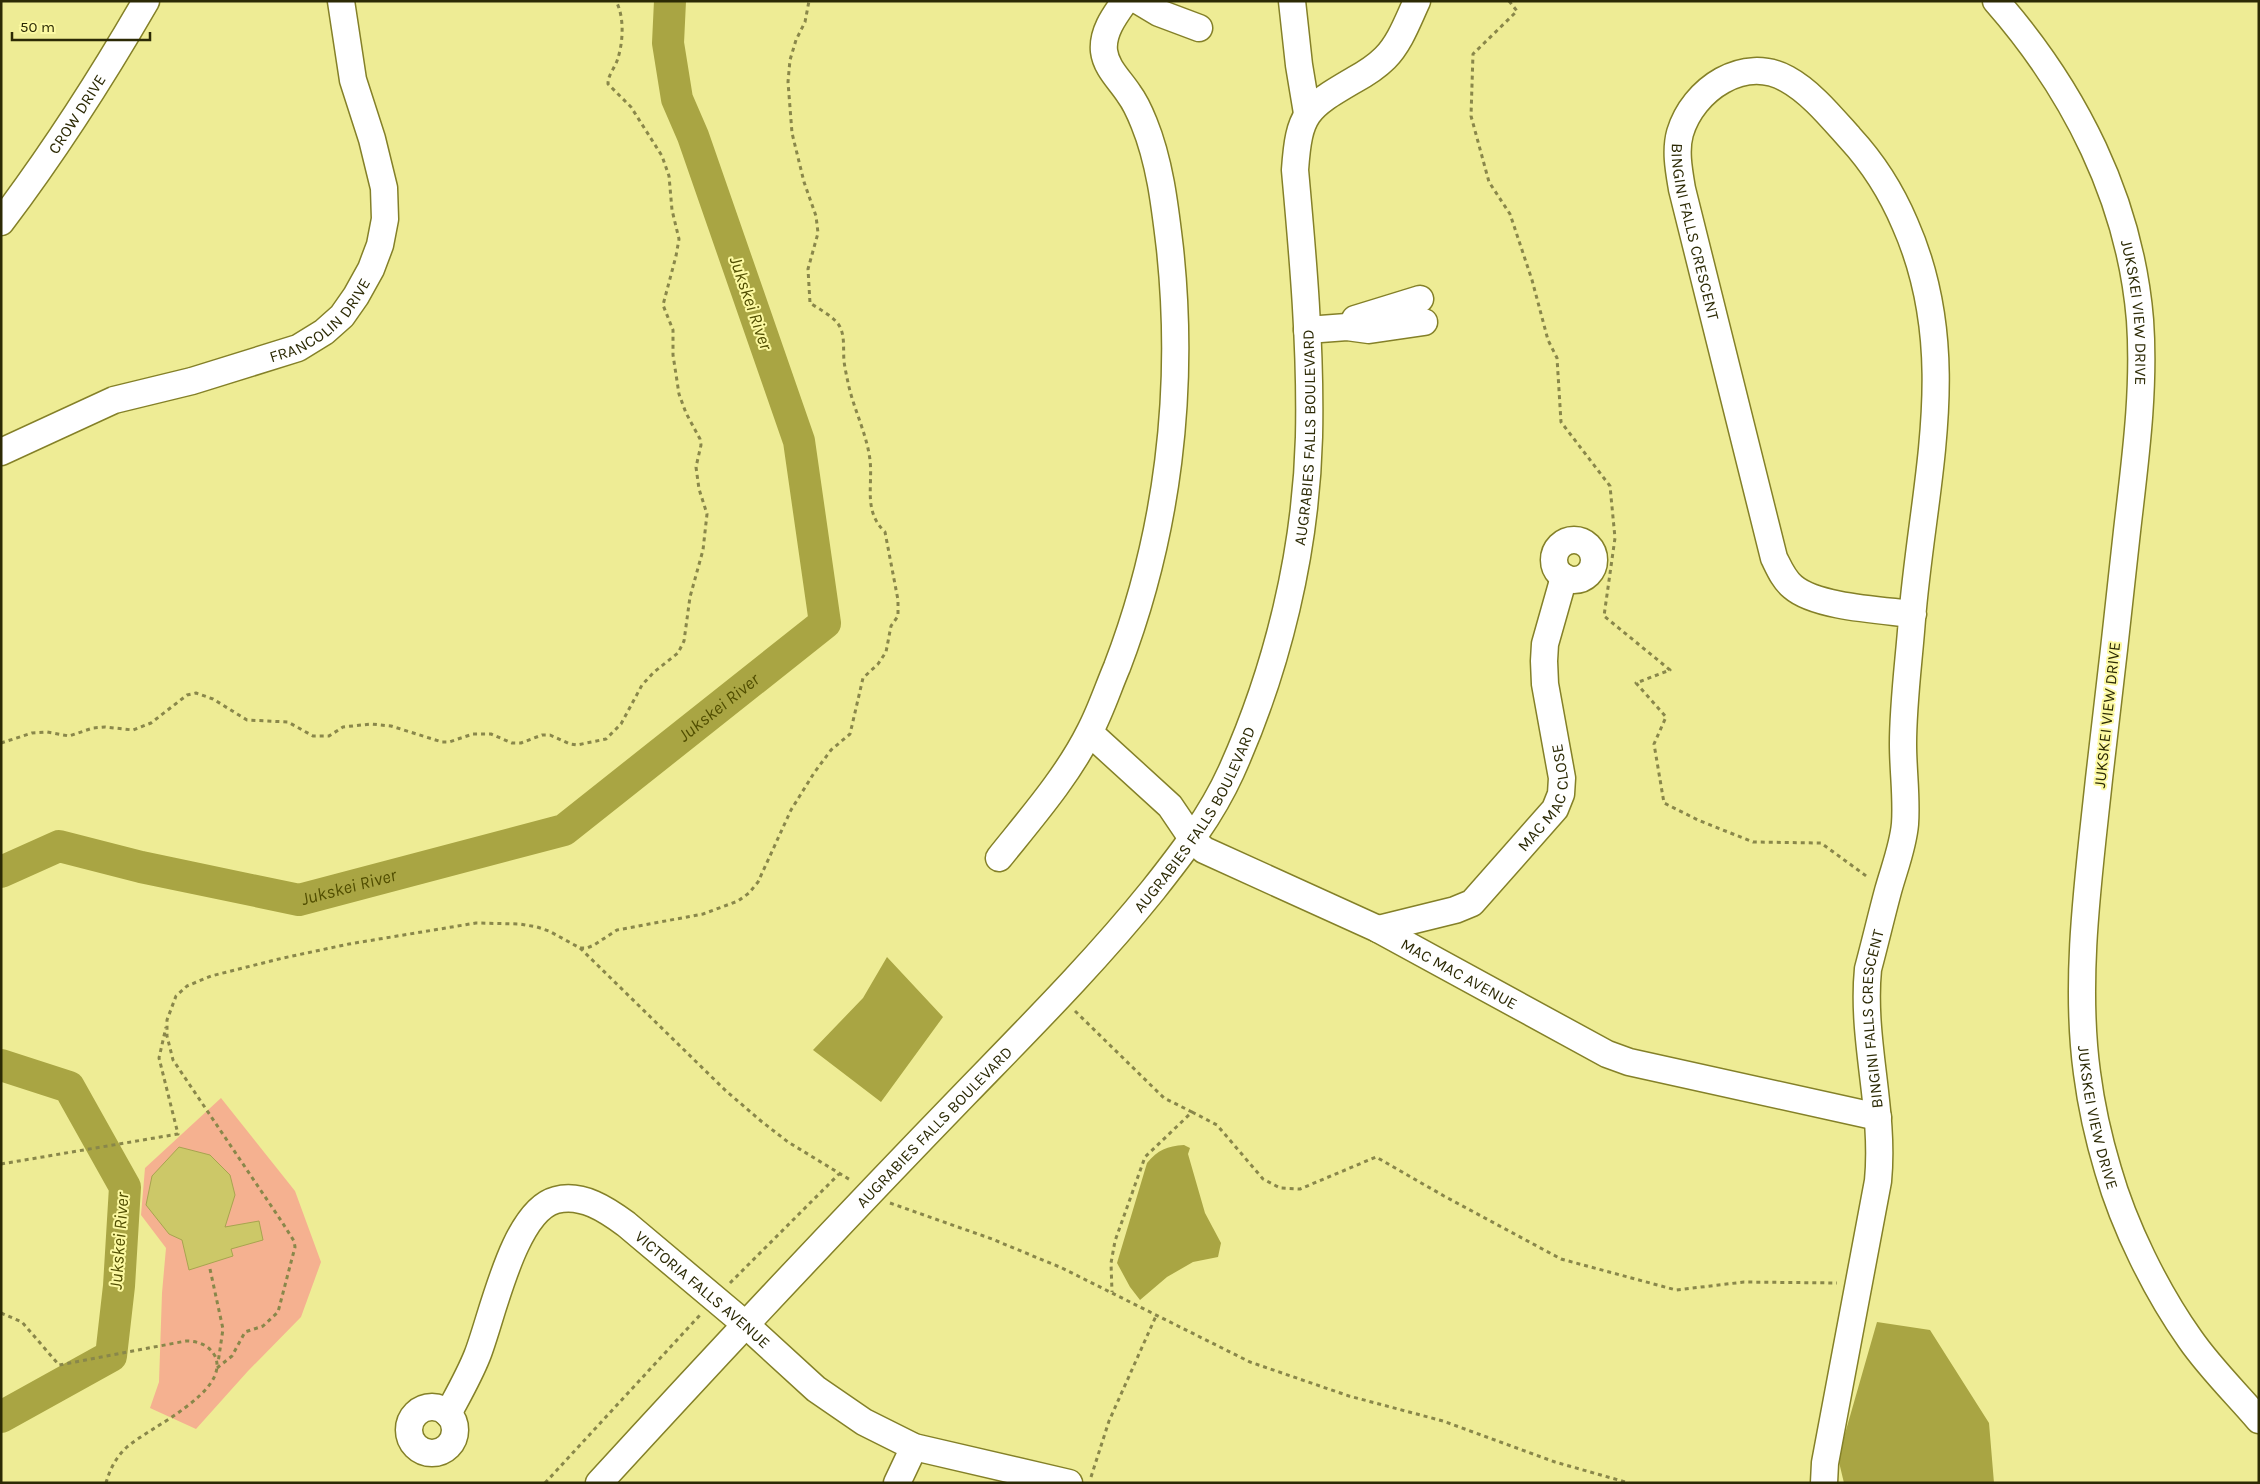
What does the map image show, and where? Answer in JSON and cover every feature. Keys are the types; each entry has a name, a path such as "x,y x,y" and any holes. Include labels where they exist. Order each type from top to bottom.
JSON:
{"street":[{"name":"CROW DRIVE","path":"1,222 43,166 118,50 146,1"},
{"name":"FRANCOLIN DRIVE","path":"1,452 114,400 192,381 298,348 324,332 342,316 371,269 380,245 385,219 384,188 372,139 353,80 341,1"},
{"path":"999,858 1062,777 1090,733 1130,633 1146,576 1166,487 1176,379 1170,252 1164,204 1153,149 1144,121 1130,95 1106,60 1103,48 1112,20 1125,1"},
{"path":"1139,1 1159,13 1199,28"},
{"path":"1292,1 1299,65 1307,113"},
{"path":"1307,113 1321,99 1372,69 1386,58 1397,42 1417,1"},
{"name":"JUKSKEI VIEW DRIVE","path":"1996,1 2022,31 2059,82 2086,132 2109,186 2126,238 2140,321 2137,448 2098,796 2084,944 2083,1015 2087,1073 2108,1171 2129,1227 2147,1265 2166,1302 2191,1341 2259,1420"},
{"name":"BINGINI FALLS CRESCENT","path":"1824,1483 1825,1463 1878,1181 1881,1154 1866,1015 1866,988 1868,969 1905,826 1903,742 1913,614 1931,474 1936,400 1936,352 1932,309 1923,272 1911,238 1890,190 1867,156 1807,94 1787,79 1770,72 1748,71 1726,77 1705,93 1688,114 1680,135 1678,165 1682,189 1774,558 1783,576 1792,587 1807,597 1913,614"},
{"name":"AUGRABIES FALLS BOULEVARD","path":"599,1483 745,1324 1060,996 1140,907 1193,840 1212,810 1245,738 1263,690 1290,590 1299,543 1309,440 1307,330 1295,170 1297,147 1307,113"},
{"path":"1307,330 1347,327 1355,319 1422,311"},
{"name":"MAC MAC CLOSE","path":"1378,929 1455,910 1472,902 1556,809 1561,794 1562,778 1545,684 1544,661 1545,644 1564,577"},
{"name":"MAC MAC AVENUE","path":"1090,733 1170,806 1193,840 1204,850 1217,858 1378,929 1607,1054 1629,1062 1878,1118"},
{"name":"VICTORIA FALLS AVENUE","path":"448,1414 478,1354 512,1254 525,1229 540,1209 556,1200 572,1199 590,1202 609,1212 745,1324 816,1389 864,1422 914,1447 1067,1483"},
{"path":"897,1483 914,1447"}],"path":[{"path":"1,743 32,733 47,732 69,736 93,728 105,727 132,730 151,723 187,695 196,693 213,699 247,720 288,722 313,736 320,737 329,736 343,727 371,724 391,726 442,742 450,742 474,734 491,734 512,743 521,743 542,735 550,735 576,746 606,738 616,730 642,685 654,672 678,653 684,641 690,597 703,550 707,514 696,467 701,445 700,438 686,413 679,394 673,355 673,330 663,304 679,239 672,210 669,176 662,156 637,116 622,97 608,84 619,55 621,42 620,13 616,1"},
{"path":"580,948 594,945 617,930 703,914 738,901 749,893 758,882 790,810 831,750 850,734 863,678 884,657 891,626 898,616 898,600 885,532 877,525 872,510 869,481 870,463 867,444 850,388 840,325 810,303 808,269 818,233 816,216 804,182 792,133 788,82 790,60 796,40 805,22 809,1"},
{"path":"1509,1 1518,11 1473,54 1471,116 1489,182 1510,214 1532,280 1548,340 1557,358 1561,422 1610,486 1615,538 1604,616 1670,670 1636,683 1666,717 1654,744 1664,803 1698,820 1753,842 1821,843 1888,891"},
{"path":"1,1164 178,1134 159,1058 167,1020 176,996 187,986 211,976 357,942 476,923 520,924 549,931 580,948 725,1090 788,1142 871,1192 905,1209 1034,1256 1112,1292 1250,1362 1349,1396 1444,1421 1555,1462 1629,1483"},
{"path":"1060,996 1164,1098 1217,1126 1263,1179 1280,1188 1300,1189 1376,1157 1561,1259 1676,1290 1744,1282 1859,1283"},
{"path":"167,1020 167,1036 173,1060 294,1241 295,1248 278,1312 263,1326 245,1332 232,1356 217,1368"},
{"path":"1112,1292 1111,1263 1115,1241 1145,1156 1192,1112"},
{"path":"544,1483 714,1299 839,1174"},
{"path":"106,1483 111,1466 127,1447 173,1418 214,1380 223,1329 210,1269"},
{"path":"1,1313 22,1322 59,1365 186,1341 198,1341 213,1352 217,1368"},
{"path":"1089,1483 1109,1421 1156,1316"}],"shaded area":[{"path":"887,957 943,1017 881,1102 813,1050 863,998"},
{"path":"221,1098 295,1191 321,1262 301,1317 248,1371 196,1429 150,1408 159,1382 162,1293 166,1248 141,1215 145,1168"},
{"path":"1184,1145 1190,1148 1188,1154 1205,1213 1221,1243 1218,1257 1193,1262 1167,1277 1140,1300 1130,1287 1117,1263 1147,1163 1163,1150 1173,1146"},
{"path":"1877,1322 1930,1330 1989,1423 1994,1483 1844,1483 1838,1458"}],"building":[{"path":"179,1147 210,1155 230,1175 235,1195 225,1227 259,1221 263,1240 231,1249 233,1256 189,1270 182,1240 169,1234 146,1205 152,1176"}],"waterway":[{"name":"Jukskei River","path":"1,872 59,846 141,867 299,900 564,830 825,623 799,441 693,136 677,99 668,43 670,1"},
{"name":"Jukskei River","path":"1,1065 69,1087 125,1187 119,1286 111,1356 1,1417"}]}
